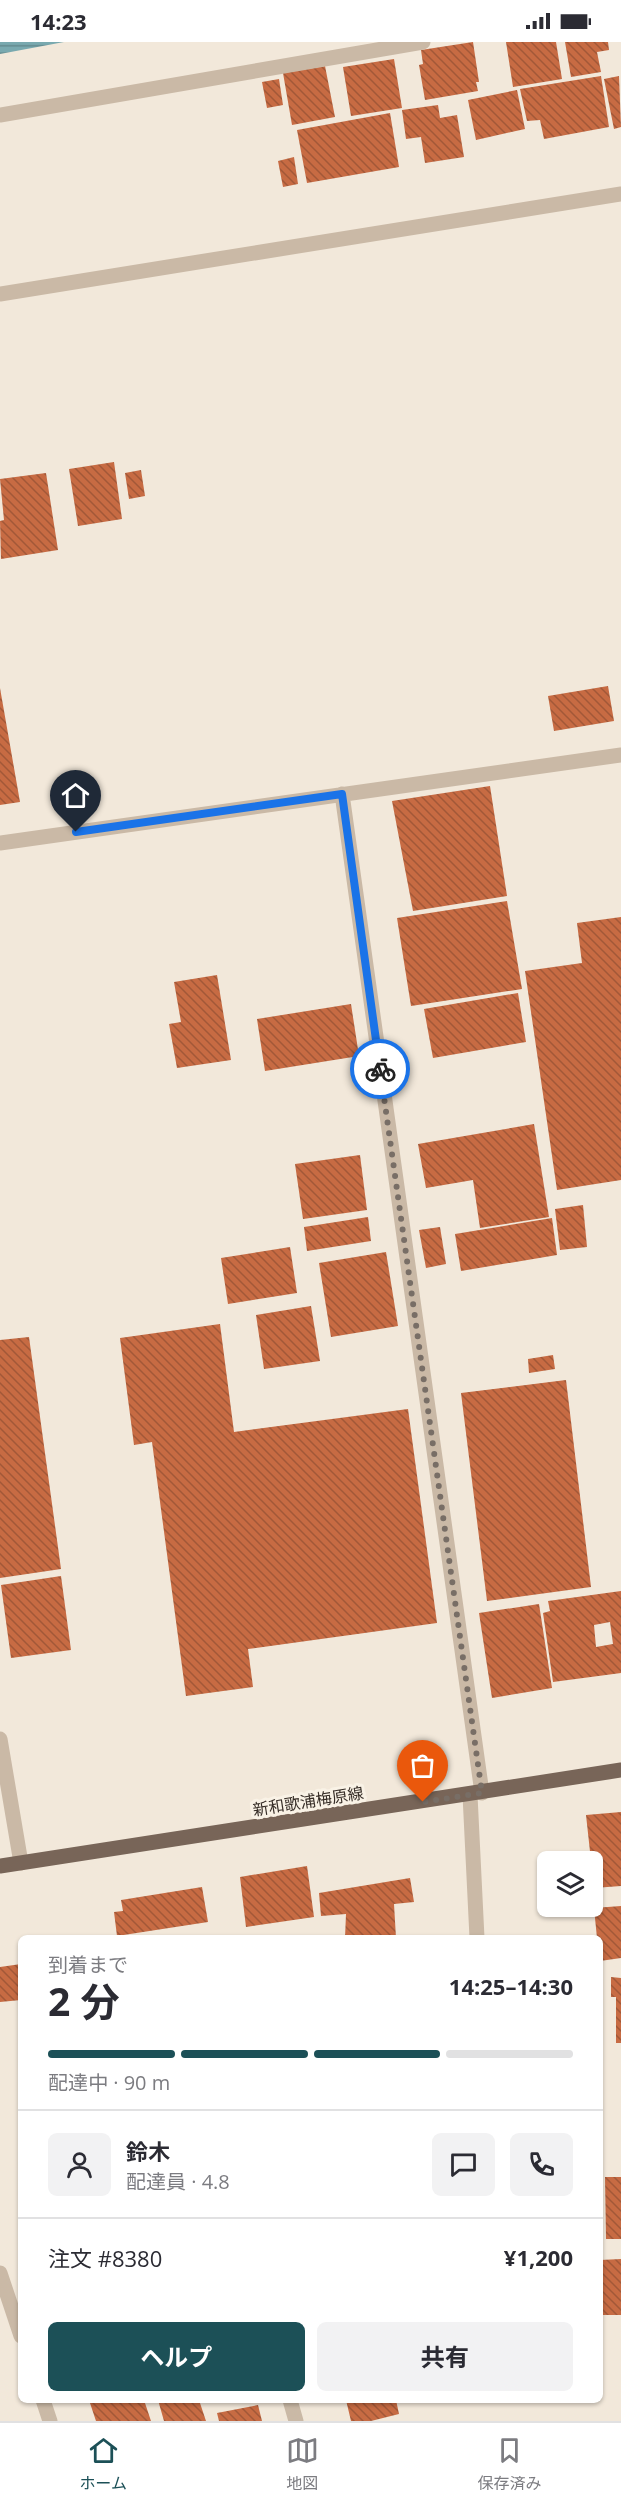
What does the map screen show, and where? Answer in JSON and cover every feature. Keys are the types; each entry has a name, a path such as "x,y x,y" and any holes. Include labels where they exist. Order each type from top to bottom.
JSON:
{"main road":[{"name":"新和歌浦梅原線","path":"0,1866 621,1770"}],"street":[{"path":"0,115 423,42"},
{"path":"0,294 621,195"},
{"path":"0,843 621,755"},
{"path":"342,794 476,1794 477,1935"},
{"path":"0,1740 21,1863"},
{"path":"0,2272 18,2327"},
{"path":"43,2403 50,2421"},
{"path":"291,2403 296,2421"}],"water":[{"path":"0,42 64,42 0,54"}],"building":[{"path":"473,42 479,82 476,82 478,91 425,100 419,65 423,64 421,50"},
{"path":"506,42 556,42 562,79 513,87"},
{"path":"565,42 608,42 609,50 597,52 601,72 571,77"},
{"path":"394,59 402,108 351,116 343,67"},
{"path":"325,66 335,117 292,125 283,73"},
{"path":"601,76 609,127 544,139 540,120 527,121 520,89"},
{"path":"619,76 621,127 614,129 604,79"},
{"path":"279,79 283,105 267,108 262,82"},
{"path":"517,90 525,129 476,140 468,100"},
{"path":"438,105 440,118 457,115 464,157 425,163 421,137 406,139 402,110"},
{"path":"390,113 399,167 307,183 297,130"},
{"path":"294,157 298,184 283,187 278,161"},
{"path":"114,462 122,519 78,526 69,469"},
{"path":"141,470 145,496 129,499 125,473"},
{"path":"46,473 58,550 1,559 0,521 4,520 0,479"},
{"path":"608,686 614,721 554,731 548,696"},
{"path":"0,688 20,802 0,805"},
{"path":"490,786 507,896 413,911 392,801"},
{"path":"507,901 522,989 411,1006 397,918"},
{"path":"621,917 621,1180 557,1190 525,971 582,963 577,923"},
{"path":"217,975 231,1060 177,1068 169,1024 181,1022 174,982"},
{"path":"518,993 526,1042 433,1058 424,1009"},
{"path":"351,1004 359,1056 265,1071 257,1019"},
{"path":"534,1124 549,1217 480,1228 473,1180 426,1188 418,1144"},
{"path":"360,1155 367,1210 303,1219 295,1164"},
{"path":"583,1205 587,1247 560,1250 555,1209"},
{"path":"368,1217 371,1241 307,1251 304,1227"},
{"path":"552,1218 557,1255 461,1271 455,1234"},
{"path":"440,1227 446,1264 426,1268 419,1230"},
{"path":"290,1247 297,1293 228,1304 221,1258"},
{"path":"386,1252 398,1326 331,1337 319,1263"},
{"path":"311,1306 320,1361 264,1369 256,1315"},
{"path":"220,1324 234,1432 408,1409 437,1623 248,1649 253,1687 186,1696 152,1442 134,1445 120,1338"},
{"path":"29,1337 61,1569 0,1578 0,1340"},
{"path":"553,1355 555,1369 529,1373 528,1359"},
{"path":"566,1380 591,1587 487,1601 461,1393"},
{"path":"61,1576 71,1650 11,1658 1,1585"},
{"path":"621,1591 621,1673 553,1682 543,1613 550,1611 548,1601","holes":["610,1622 613,1644 596,1647 594,1625"]},
{"path":"539,1604 552,1688 492,1698 479,1613"},
{"path":"621,1812 621,1886 603,1887 603,1851 590,1851 586,1815"},
{"path":"307,1866 314,1917 246,1927 240,1877"},
{"path":"410,1878 414,1902 394,1904 396,1935 345,1935 346,1914 321,1916 319,1893"},
{"path":"202,1887 208,1922 117,1935 114,1912 123,1911 121,1900"},
{"path":"621,1906 621,1958 603,1961 603,1935 597,1935 595,1917 603,1917 603,1907"},
{"path":"18,1964 18,2000 0,2002 0,1967"},
{"path":"611,1977 621,1978 621,2043 616,2043 616,1997 611,1997"},
{"path":"605,2177 621,2177 621,2239 606,2239"},
{"path":"621,2259 621,2315 603,2315 603,2260"},
{"path":"90,2403 145,2403 151,2421 96,2421"},
{"path":"159,2403 200,2403 206,2421 164,2421"},
{"path":"347,2403 397,2403 399,2414 371,2421 351,2421"},
{"path":"258,2405 262,2421 219,2421 217,2413"}],"way so far":[{"path":"380,1069 482,1793 423,1802"}],"route":[{"path":"76,832 342,794 380,1069"}]}
